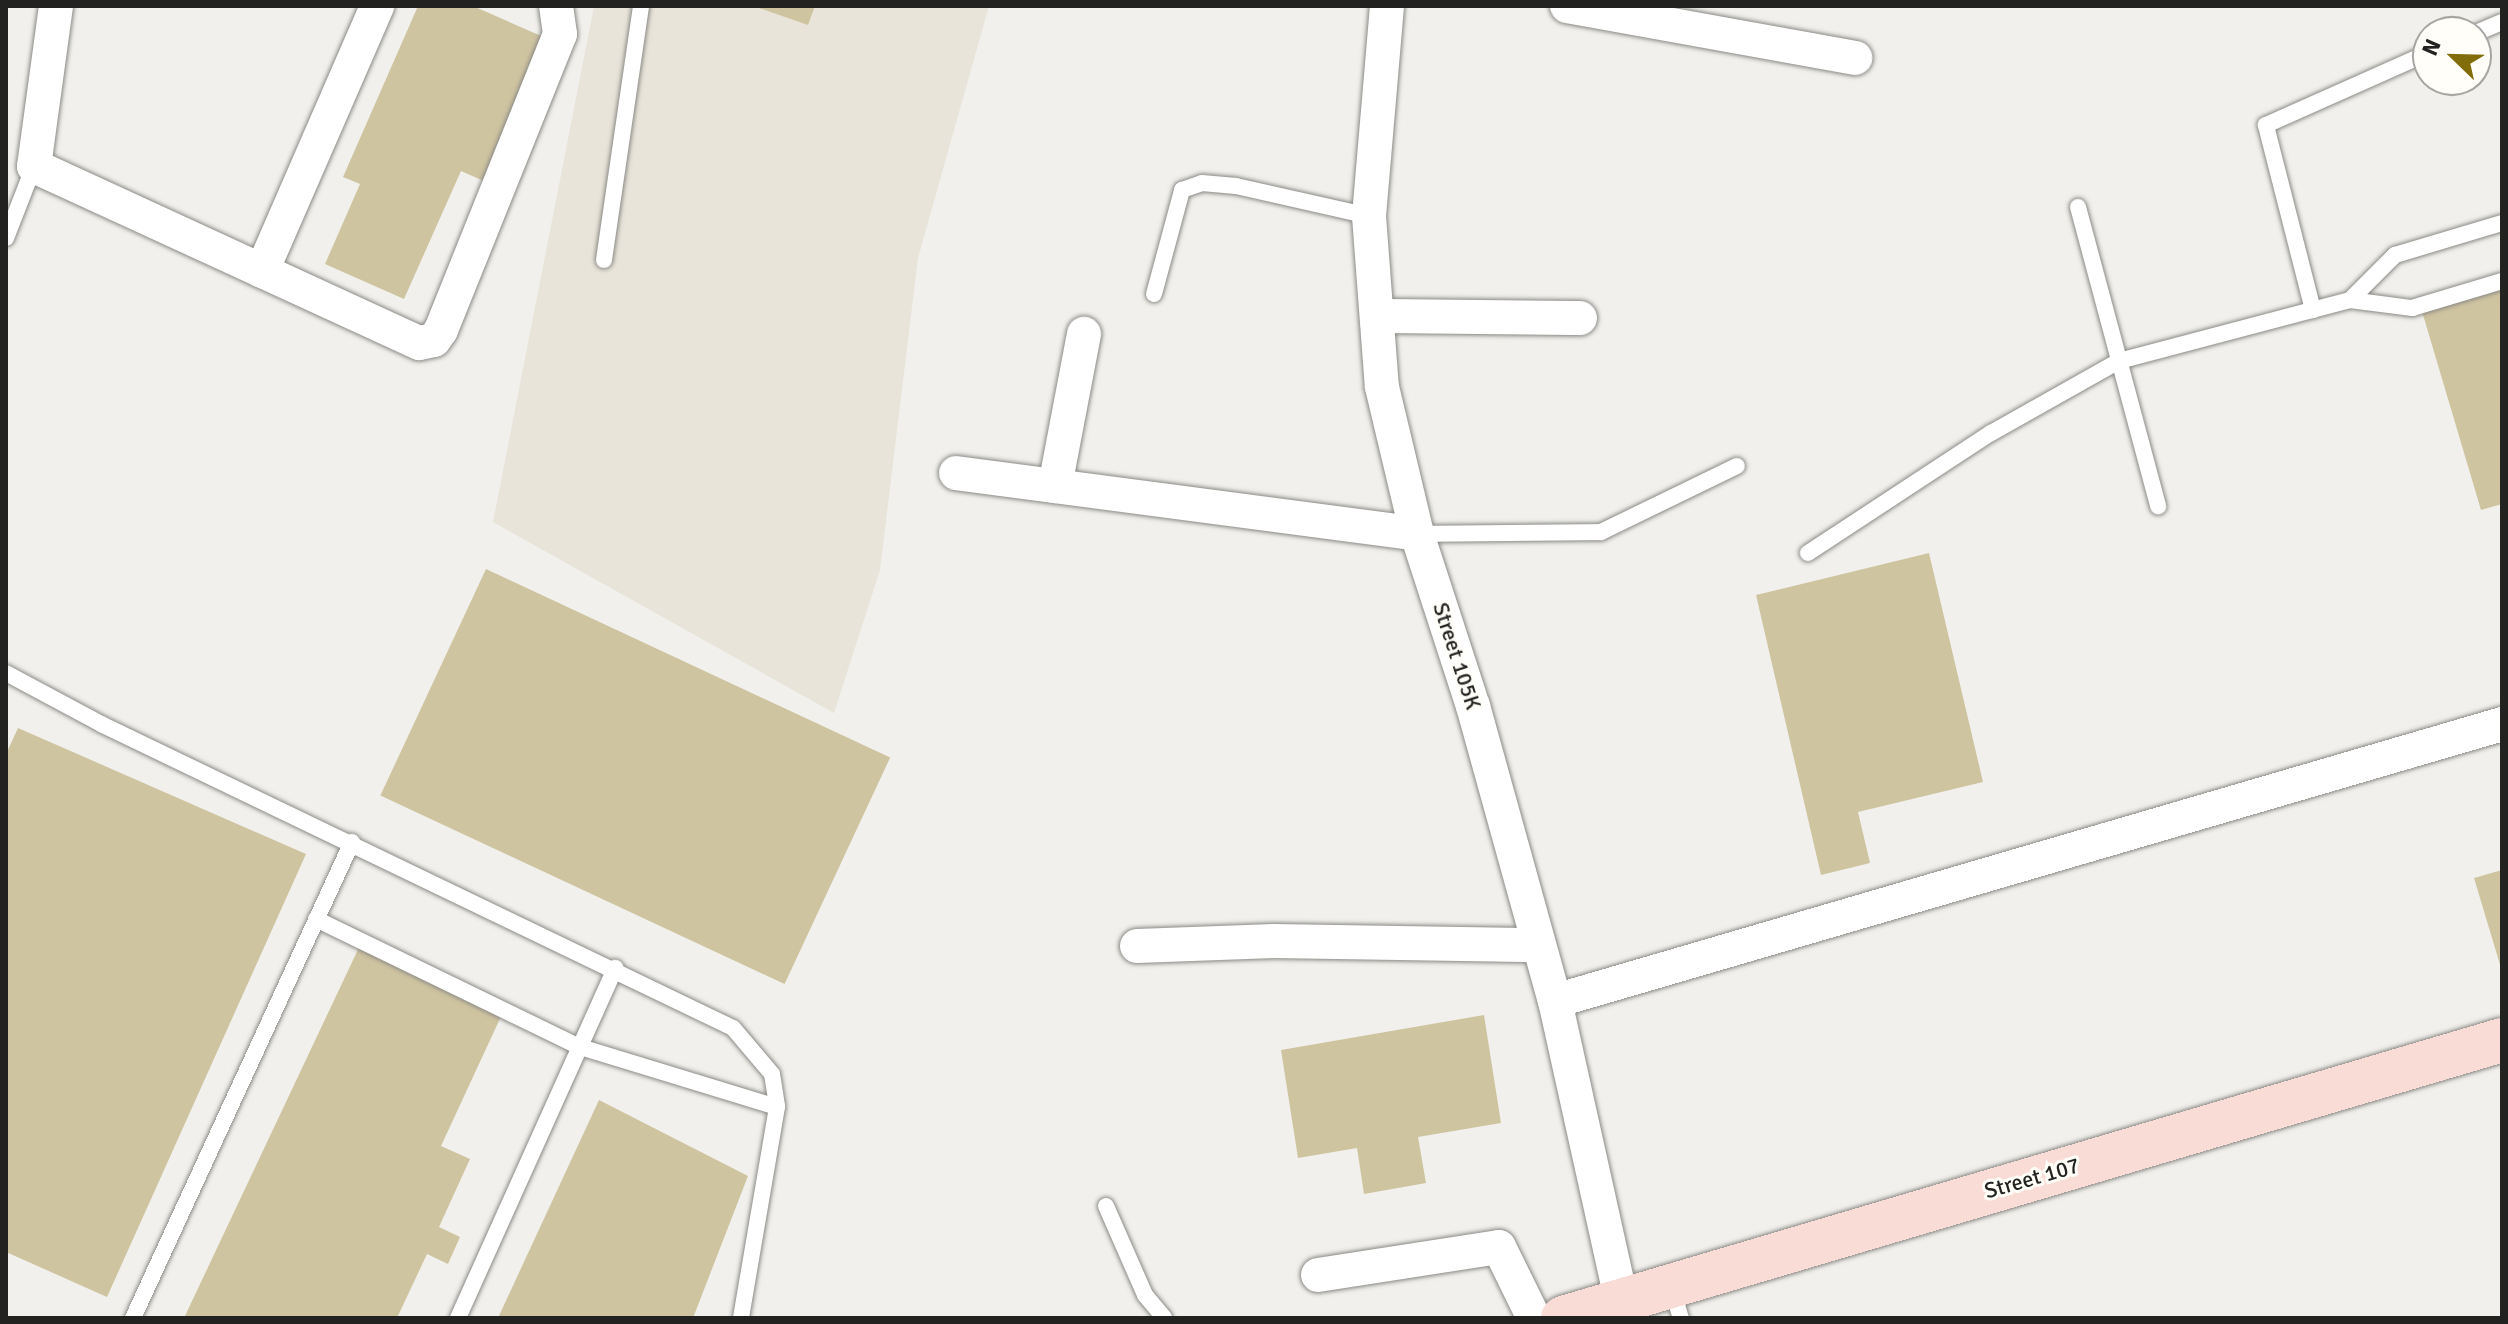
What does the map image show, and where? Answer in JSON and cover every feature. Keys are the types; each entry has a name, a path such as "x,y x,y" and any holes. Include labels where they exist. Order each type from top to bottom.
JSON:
{"street":[{"path":"56,6 34,166 419,343 434,340 560,34 556,6"},
{"path":"262,271 377,6"},
{"name":"Street 105K","path":"1387,6 1369,216 1382,387 1417,534 1473,706 1555,1001 1621,1298"},
{"path":"1567,6 1855,58"},
{"path":"1378,316 1580,318"},
{"path":"1055,486 1084,334"},
{"path":"956,473 1417,534"},
{"path":"1555,1001 2502,724"},
{"path":"1137,946 1274,941 1539,945"},
{"name":"Street 107","path":"1563,1318 1621,1298 1676,1301 2502,1040"},
{"path":"1318,1275 1479,1246 1499,1247 1534,1318"}],"lane":[{"path":"604,260 641,6"},
{"path":"2313,310 2266,125 2412,60"},
{"path":"6,238 34,166"},
{"path":"1154,294 1182,190 1202,183 1236,186 1369,216"},
{"path":"2078,207 2158,506"},
{"path":"2350,300 2395,255 2502,223"},
{"path":"1808,553 1991,433 2119,361 2350,300 2412,308 2502,281"},
{"path":"1417,534 1601,532 1737,466"},
{"path":"6,673 733,1028 772,1074 777,1107 741,1318"},
{"path":"133,1318 352,842"},
{"path":"316,919 577,1046 777,1107"},
{"path":"458,1318 577,1046 615,968"},
{"path":"1106,1206 1145,1295 1164,1318"}],"shaded area":[{"path":"594,6 989,6 918,258 880,570 834,713 493,522"}],"building":[{"path":"418,6 473,6 548,39 486,182 461,171 404,299 325,264 360,184 343,177"},
{"path":"753,6 815,6 808,25"},
{"path":"2502,284 2502,504 2481,510 2421,308"},
{"path":"1929,553 1983,782 1858,812 1870,863 1821,875 1756,595"},
{"path":"486,569 890,757 785,984 380,796"},
{"path":"18,728 306,854 107,1297 6,1252 6,754"},
{"path":"2502,870 2502,968 2501,968 2474,878"},
{"path":"362,941 504,1010 441,1146 470,1159 439,1227 460,1237 448,1264 427,1254 397,1318 184,1318"},
{"path":"1484,1015 1501,1123 1418,1137 1426,1183 1364,1194 1357,1148 1298,1158 1281,1050"},
{"path":"599,1100 748,1176 693,1318 498,1318"}]}
